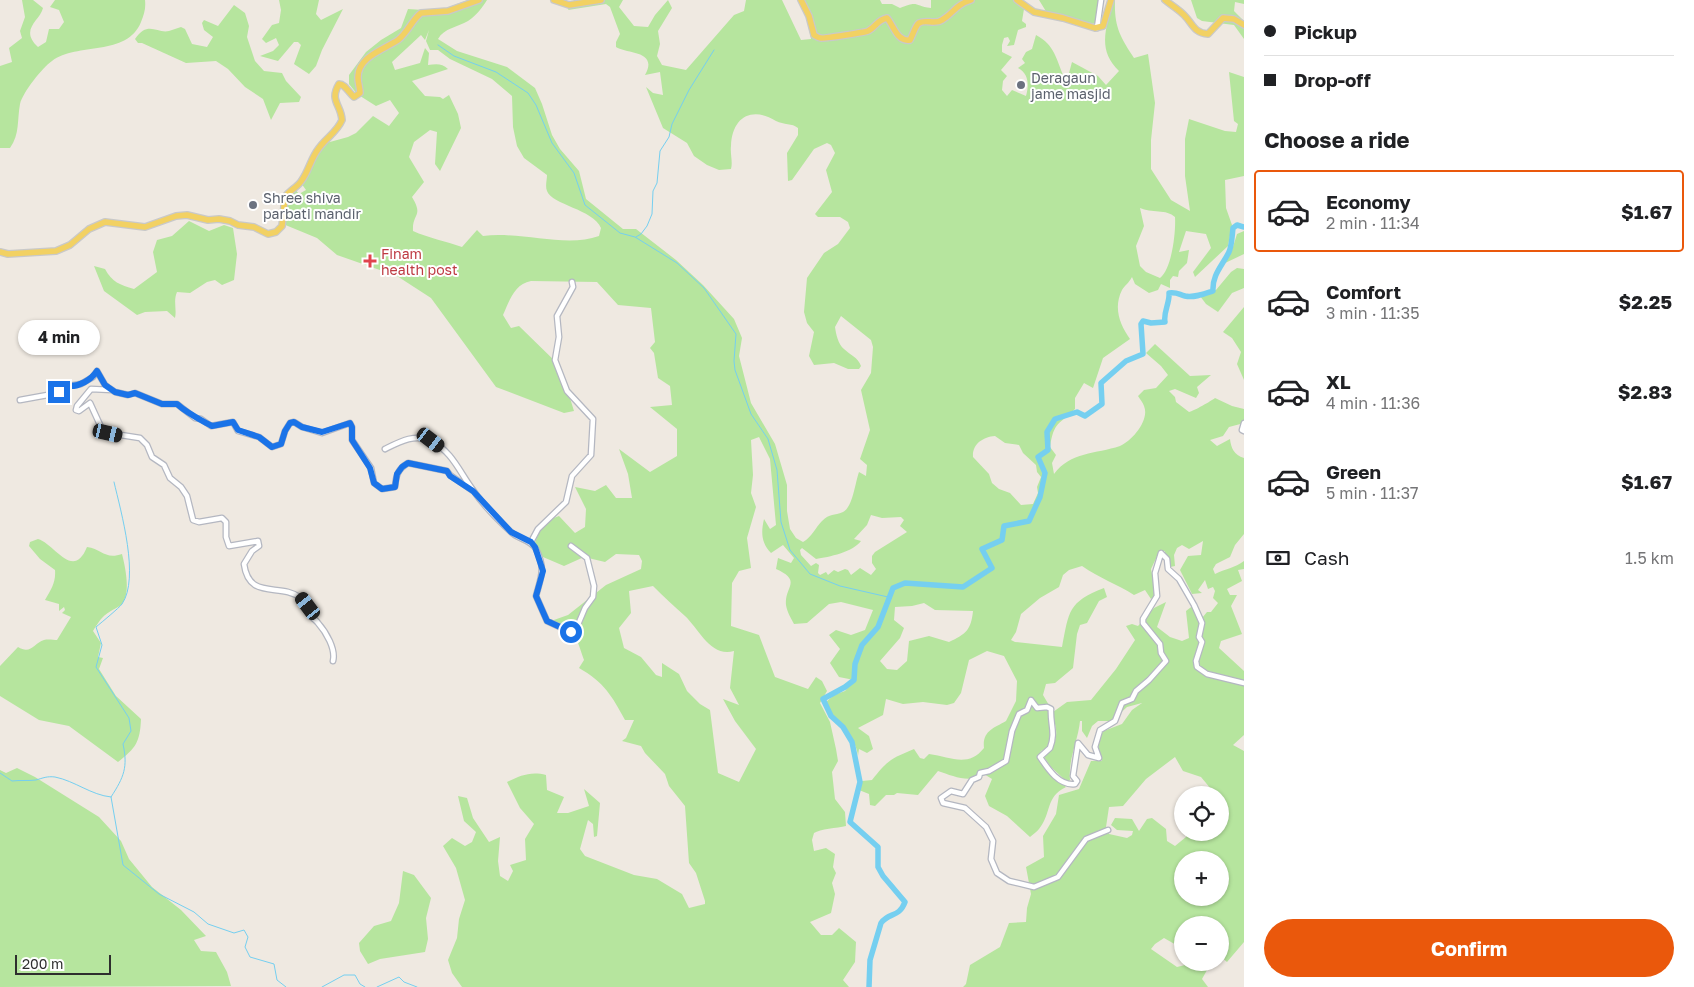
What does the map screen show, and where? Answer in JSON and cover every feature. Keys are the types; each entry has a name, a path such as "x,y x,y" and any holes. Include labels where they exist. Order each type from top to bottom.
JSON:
{"main road":[{"path":"0,252 8,254 56,251 70,245 89,229 105,222 144,227 182,216 230,221 238,225 254,227 268,234 276,232 282,226 285,197 300,184 310,160 322,143 335,132 342,120 342,111 334,98 334,92 338,84 345,87 354,97 360,93 358,78 360,69 373,54 398,40 421,13 448,11 479,0"},
{"path":"554,0 569,5 601,0"},
{"path":"801,0 809,16 814,35 821,38 844,34 860,34 869,31 880,19 887,18 900,39 905,41 910,40 918,23 922,21 935,23 943,20 954,8 971,0"},
{"path":"1017,0 1034,12 1097,28 1103,26 1111,0"},
{"path":"1165,0 1184,15 1194,29 1201,33 1208,34 1224,18 1234,18 1244,25"}],"street":[{"path":"1097,28 1101,0"},
{"path":"531,542 538,529 566,502 572,476 591,455 592,449 593,419 567,391 555,360 559,337 557,316 573,288 572,282"},
{"path":"20,400 53,394 68,386 74,387 93,377 97,371 105,385 113,390 128,395 135,393 162,404 177,404 195,418 201,419 212,426 233,422 238,430 259,437 272,447 281,444 290,423 294,422 302,427 322,432 350,423 352,427 352,440 370,468 374,483 382,489 395,487 397,474 408,463 447,471 450,476 473,491"},
{"path":"113,390 91,389 76,406 76,410 78,411 90,403 101,428 108,433 140,438 147,445 152,457 164,465 170,478 181,487 187,496 193,520 199,522 222,518 226,522 226,537 229,546 258,541 259,546 252,552 244,564 245,575 250,582 266,590 287,592 301,598 308,606 310,615 320,624 332,647 334,656 332,661"},
{"path":"1244,423 1242,430 1244,431"},
{"path":"385,449 413,437 431,440 448,454 473,491 511,532 531,542 537,552 543,571 536,596 539,604 547,621 571,632 573,638"},
{"path":"571,546 587,558 594,586 593,597 585,608 577,627 571,632"},
{"path":"1108,830 1086,839 1058,877 1034,887 1009,881 997,873 991,859 993,841 986,827 965,808 942,803 941,798 951,791 963,794 972,780 980,777 980,773 1006,762 1012,731 1019,714 1026,710 1031,700 1037,708 1047,707 1051,710 1049,718 1053,726 1050,748 1040,757 1064,784 1076,784 1077,781 1073,776 1078,743 1088,755 1099,758 1095,747 1100,730 1116,721 1122,703 1132,699 1136,691 1166,661 1161,653 1160,644 1143,623 1143,618 1158,596 1154,573 1161,553 1167,559 1168,569 1179,578 1191,598 1202,623 1199,637 1202,642 1196,661 1197,667 1207,674 1244,683"}],"green space":[{"path":"22,0 33,0 43,8 30,30 30,35 38,47 46,42 49,29 59,29 64,22 59,10 50,7 55,0 145,0 145,6 141,22 134,33 125,40 101,48 62,55 48,64 33,81 22,99 17,132 13,143 10,148 0,148 0,66 12,62 9,48 22,38 20,31 25,17"},
{"path":"279,0 319,0 316,14 321,20 343,9 316,66 309,74 294,64 301,45 298,42 294,42 278,61 260,56 273,51 279,45 276,38 266,43 262,39 272,25 279,23 281,10"},
{"path":"468,0 487,0 471,19 447,30 438,39 457,51 507,67 535,88 552,135 560,149 579,171 586,199 623,229 636,229 676,260 703,285 734,319 742,338 739,356 751,403 775,444 787,485 787,511 790,529 796,538 803,542 809,538 825,518 843,512 849,505 859,472 866,476 867,465 860,459 870,430 861,390 871,373 873,347 871,340 841,316 835,327 838,339 842,347 858,360 861,366 859,369 848,369 834,363 814,365 809,356 814,332 807,323 804,312 807,278 824,253 838,244 850,228 848,222 840,217 818,217 815,214 832,192 826,170 835,153 831,145 827,143 814,149 792,180 788,181 787,153 798,135 798,128 759,114 745,117 739,121 735,128 731,146 731,169 719,170 707,165 694,156 687,143 663,128 646,87 653,93 663,95 660,72 645,75 648,61 645,57 616,47 620,34 610,7 606,4 568,10 574,0 623,0 619,7 634,26 648,27 655,15 668,0 672,8 658,31 660,44 657,56 662,65 686,70 734,15 744,11 746,0 782,0 801,40 811,39 806,14 799,0 880,0 882,4 892,4 900,8 914,4 931,8 931,0 1015,0 1024,9 1022,21 1026,24 1026,27 1018,30 1014,45 1007,46 1010,41 1008,37 1004,38 1002,52 1012,57 1001,70 1007,76 1003,81 1002,90 1007,96 1012,90 1026,96 1027,80 1022,70 1018,68 1025,63 1022,59 1026,52 1032,49 1036,35 1051,48 1064,77 1069,73 1072,62 1098,76 1106,85 1119,71 1107,54 1105,41 1106,27 1113,0 1115,0 1117,24 1129,51 1134,58 1148,54 1155,103 1151,140 1151,169 1171,200 1190,211 1185,176 1185,139 1189,119 1225,131 1236,132 1238,124 1234,121 1229,72 1244,77 1244,176 1225,180 1226,208 1232,225 1228,246 1195,277 1193,272 1211,248 1206,234 1186,231 1179,252 1189,250 1187,263 1179,271 1178,277 1173,276 1170,280 1170,288 1161,284 1158,290 1149,293 1135,284 1132,277 1122,290 1118,303 1119,316 1123,328 1130,339 1103,358 1093,388 1084,383 1075,398 1075,409 1055,428 1050,447 1056,455 1052,463 1054,474 1068,461 1120,446 1130,440 1139,429 1145,412 1138,396 1144,390 1156,388 1168,375 1146,353 1155,344 1190,376 1211,375 1197,387 1199,393 1196,398 1175,389 1169,391 1175,397 1176,402 1189,412 1215,398 1244,409 1244,423 1229,427 1223,436 1210,440 1217,446 1230,439 1234,451 1244,458 1244,534 1235,545 1230,557 1216,564 1213,569 1215,574 1244,561 1244,569 1238,570 1242,581 1227,589 1230,595 1237,595 1231,606 1242,634 1221,641 1219,648 1244,671 1244,735 1233,745 1244,751 1244,942 1229,960 1229,916 1174,916 1174,944 1164,938 1151,949 1174,965 1174,971 1206,971 1202,979 1208,987 963,987 966,984 970,965 1000,947 1009,923 1026,922 1031,894 1026,867 1044,857 1043,836 1056,814 1059,795 1079,789 1091,761 1102,761 1098,745 1101,732 1122,724 1132,710 1142,703 1127,707 1112,721 1098,721 1092,726 1087,738 1082,731 1082,721 1080,721 1070,765 1070,780 1067,782 1051,767 1044,757 1056,738 1052,713 1048,715 1051,739 1049,747 1041,751 1038,757 1049,772 1066,787 1059,791 1052,800 1043,823 1030,837 1007,816 989,806 985,796 992,779 984,774 967,779 938,771 918,795 897,793 886,795 875,806 870,805 869,794 859,790 862,781 872,780 886,764 900,755 914,749 920,758 924,759 929,754 959,760 972,758 978,754 984,748 987,734 993,728 1006,721 1016,701 1017,681 1004,656 987,651 969,660 961,693 954,703 947,705 923,702 903,704 886,699 883,715 858,728 869,736 873,749 867,753 859,749 858,756 855,745 832,715 826,702 834,695 845,691 854,680 839,677 830,663 840,649 829,635 836,630 851,635 865,630 873,610 841,602 829,604 807,623 794,624 786,605 791,581 784,573 776,569 778,558 791,563 794,558 783,545 771,553 765,545 763,537 764,519 770,529 776,525 770,459 759,437 751,440 753,475 751,493 756,507 747,538 751,568 739,571 732,583 731,626 759,635 775,677 808,689 816,677 822,681 827,691 820,703 830,722 836,749 838,761 832,772 835,799 845,812 846,826 814,833 812,840 814,851 826,848 835,854 833,867 836,873 832,883 835,894 831,913 810,922 821,935 832,935 839,928 856,942 855,962 843,980 849,987 462,987 452,973 448,960 457,938 459,919 465,900 456,868 443,846 452,838 465,846 472,842 476,832 464,821 458,796 467,798 473,818 489,842 500,837 498,861 500,876 508,881 513,871 510,865 526,860 525,839 534,824 520,808 507,782 525,775 540,774 546,775 547,790 564,797 557,813 568,813 589,806 584,789 600,803 597,836 594,837 593,824 588,820 580,849 585,856 634,875 657,879 682,894 689,908 705,904 705,901 696,873 689,863 685,806 669,786 665,774 645,753 641,746 622,741 626,738 634,720 625,720 601,684 579,668 584,660 574,634 566,627 551,621 568,615 606,585 641,569 642,561 639,555 616,554 605,562 584,557 564,566 543,557 535,543 543,526 559,516 575,533 585,527 586,509 575,487 595,491 606,485 616,498 632,498 628,474 619,449 650,472 677,456 677,429 650,407 672,405 670,386 658,378 654,353 650,348 655,342 651,308 618,305 597,282 531,281 516,290 503,315 511,328 519,326 560,366 574,411 564,413 496,387 431,298 397,276 337,255 317,238 283,224 285,201 293,187 299,194 306,190 301,183 319,145 356,133 373,116 389,126 399,113 390,100 376,106 357,94 349,84 349,75 366,52 401,28 408,9 446,8","holes":["429,30 426,41 430,50 438,50 450,59 492,79 512,96 513,127 517,146 524,158 547,175 546,189 550,196 590,216 597,222 601,228 599,236 586,239 558,240 497,235 483,236 477,230 462,247 413,231 417,208 412,197 424,182 409,157 414,142 430,130 437,132 435,164 440,171 461,128 458,114 449,95 443,99 425,96 412,81 448,69 441,65 428,65 429,53 425,48 420,63 395,70 392,62 421,35 425,40","1140,208 1168,213 1175,217 1174,240 1168,267 1160,278 1146,272 1140,266 1136,246 1144,226","995,436 1005,443 1019,445 1023,453 1036,465 1037,472 1041,477 1037,487 1038,493 1033,504 1021,505 1010,493 999,489 992,483 989,474 973,457 974,448 979,442","871,515 882,518 901,517 904,520 900,526 907,532 875,552 872,556 872,563 876,569 871,575 860,568 851,575 845,569 838,572 834,570 828,575 826,572 820,575 818,573 819,565 816,563 811,566 801,555 800,550 802,548 816,559 852,548 861,541 854,539 867,525","1203,541 1201,555 1188,556 1180,570 1192,594 1202,593 1198,590 1205,580 1208,589 1213,587 1215,591 1213,598 1218,603 1211,612 1207,612 1202,618 1195,604 1186,611 1189,638 1182,641 1170,637 1157,627 1166,602 1154,608 1138,626 1132,624 1126,626 1135,640 1116,669 1091,700 1067,702 1053,712 1043,695 1046,684 1055,683 1073,668 1077,634 1080,625 1087,623 1099,601 1107,597 1104,588 1077,603 1069,616 1062,647 1011,640 1016,632 1021,614 1040,598 1059,587 1063,575 1069,570 1082,566 1134,595 1145,590 1151,599 1156,594 1151,569 1159,552 1165,551 1165,568 1175,566 1174,555 1177,548 1182,545 1189,549","653,586 685,616 712,646 726,652 734,651 730,688 739,705 723,699 735,721 756,749 739,782 718,773 710,710 700,704 687,691 679,674 662,663 662,677 656,675 641,657 624,648 619,628 631,613 629,591","924,603 935,610 973,611 971,623 967,631 949,642 929,636 909,641 907,661 897,670 887,669 880,661 900,638 904,628 894,620 895,607"]},
{"path":"1039,0 1098,0 1098,16 1095,24 1047,13"},
{"path":"1191,0 1244,0 1244,4 1235,2 1234,11 1244,21 1244,39 1234,25 1202,21 1197,18"},
{"path":"234,5 245,13 249,26 247,37 255,61 264,71 282,73 286,81 301,97 299,102 280,103 271,120 263,99 245,87 228,69 216,61 186,63 142,43 138,43 135,39 144,30 169,31 181,27 185,29 192,44 207,47 213,37 204,30 202,23 204,20 218,26"},
{"path":"189,221 209,231 224,225 233,228 237,254 234,280 222,285 215,280 207,282 190,293 177,292 175,318 167,311 145,312 137,315 104,291 94,266 105,269 117,282 134,289 157,272 153,252 157,240 172,236"},
{"path":"1244,231 1244,254 1223,264 1232,250 1237,234"},
{"path":"1237,268 1244,269 1244,288 1232,293 1218,312 1206,304 1200,296 1216,290 1231,272"},
{"path":"1244,307 1244,380 1237,364 1241,352 1232,338 1223,332"},
{"path":"38,539 70,561 76,561 82,557 87,547 111,556 122,554 127,582 123,603 103,617 93,631 101,643 98,657 103,658 99,669 116,696 141,719 140,733 136,744 118,762 69,726 39,720 0,696 0,666 18,647 26,650 44,640 57,640 71,617 62,613 65,610 64,607 59,611 59,604 45,600 54,582 55,570 40,559 29,546 30,542"},
{"path":"17,768 35,777 99,817 121,841 129,859 152,887 181,910 206,936 194,940 201,951 216,952 227,972 231,986 0,987 0,770 6,773"},
{"path":"403,871 414,875 431,898 426,918 428,939 425,952 380,959 368,964 360,951 359,943 374,926 391,921 399,903"}],"waterway":[{"path":"438,45 454,56 496,72 528,93 536,105 552,143 574,173 585,205 620,233 635,237 677,263 704,288 736,334 735,370 751,414 768,439 777,470 781,522 790,550 810,574 840,586 888,597"},
{"path":"636,237 647,226 652,214 653,191 657,183 660,151 669,137 672,124 689,90 714,50"},
{"path":"869,987 870,960 881,923 887,917 897,913 905,902 883,876 878,867 878,847 850,822 860,782 852,742 843,727 831,716 823,699 854,680 855,664 862,645 878,627 893,588 905,583 963,587 992,568 982,549 1002,540 1004,526 1029,521 1040,497 1045,473 1038,457 1048,450 1047,432 1055,419 1077,412 1085,416 1102,404 1101,383 1126,361 1143,354 1141,324 1143,321 1151,323 1165,322 1169,293 1192,296 1213,291 1216,275 1230,249 1233,228 1237,225 1244,227"},
{"path":"114,482 127,544 129,578 127,593 122,604 96,627 102,645 96,667 129,718 131,731 123,744 124,772 111,797 123,865 159,894 194,912 208,924 234,933 244,930 248,937 245,947 250,957 274,964 277,980 286,987"},
{"path":"0,773 12,781 55,777 97,794 111,797"},
{"path":"322,987 344,975 355,975 360,984 365,987"},
{"path":"377,987 399,977 404,982 417,987"}],"place":[{"name":"Deragaun jame masjid","path":"1021,85"},
{"name":"Shree shiva parbati mandir","path":"253,205"},
{"name":"Finam health post","path":"370,261"}],"route":[{"path":"59,392 68,386 74,387 81,384 93,377 97,371 105,385 115,392 128,395 135,393 143,398 162,404 177,404 195,418 201,419 212,426 233,422 238,430 265,440 272,447 281,444 290,423 294,422 302,427 322,432 350,423 352,427 352,440 370,468 374,483 382,489 395,487 397,474 408,463 442,469 473,491 511,532 531,542 535,547 543,571 536,596 547,621 571,632"}]}
